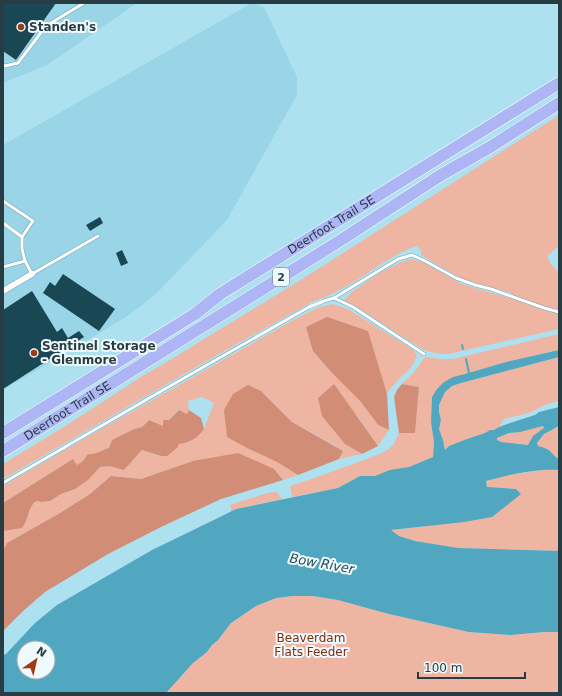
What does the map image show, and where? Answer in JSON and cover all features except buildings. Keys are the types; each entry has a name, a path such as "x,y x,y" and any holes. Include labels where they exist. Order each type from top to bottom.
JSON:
{"highway":[{"name":"Deerfoot Trail SE","path":"3,433 195,314 220,294 559,83"},
{"name":"Deerfoot Trail SE","path":"3,451 341,240 441,175 492,146 559,103"},
{"path":"3,424 220,294"}],"street":[{"path":"3,291 32,274"}],"lane":[{"path":"3,65 5,66 18,63 46,26 84,3"},
{"path":"3,201 33,221 22,236 22,249 25,261 32,274 98,236"},
{"path":"3,223 22,236"},
{"path":"3,483 309,307 334,298 398,259 412,255 456,278 475,286 491,289 559,312"},
{"path":"3,267 25,261"},
{"path":"334,298 353,307 424,354"}],"shaded area":[{"path":"3,3 137,3 47,65 3,83"},
{"path":"252,3 264,7 297,77 297,95 227,220 155,295 126,317 3,390 3,145"},
{"path":"327,317 368,331 387,394 389,430 378,425 361,402 332,373 313,351 306,327"},
{"path":"334,384 378,446 362,454 345,444 322,416 318,398"},
{"path":"402,384 419,387 415,433 399,433 394,397"},
{"path":"248,385 261,391 292,422 343,451 339,459 298,475 277,462 227,437 224,410 233,394"},
{"path":"179,410 187,414 189,410 201,418 204,429 196,437 190,441 179,444 177,448 167,456 161,456 142,450 124,470 109,466 100,467 88,480 75,489 61,494 50,501 36,501 31,506 22,528 3,531 3,503 73,459 77,465 83,461 88,454 96,453 109,448 112,440 134,429 142,427 149,420 163,426 163,420 169,420"},
{"path":"238,453 274,469 283,480 221,499 108,554 45,592 3,631 3,551 7,543 90,494 111,476 141,479 193,461"}],"green space":[{"path":"559,115 559,246 547,256 551,264 559,273 559,329 448,354 440,354 424,350 344,300 353,291 381,272 401,262 411,259 423,262 462,284 509,298 511,293 463,279 441,267 421,255 421,250 416,246 400,253 356,281 328,296 312,302 210,359 3,479 3,464 144,375 307,276"},
{"path":"333,304 348,309 412,349 417,355 414,363 408,371 387,394 381,377 313,351 332,373 361,402 378,425 389,430 378,446 358,417 345,444 362,454 339,459 343,451 292,422 261,391 228,437 277,462 298,475 283,480 274,469 193,461 141,479 111,476 90,494 7,543 3,551 3,531 22,527 31,506 36,501 50,501 61,494 75,489 88,480 100,467 109,466 124,470 142,450 161,456 179,444 187,443 201,434 214,403 202,397 188,401 189,410 187,414 178,410 163,426 149,420 142,427 134,429 112,440 109,448 96,453 88,454 83,461 77,465 73,459 3,503 3,486 295,319 319,307"},
{"path":"559,334 559,350 506,362 465,374 432,397 431,422 434,442 433,457 409,467 375,476 360,476 338,488 292,497 290,486 373,457 389,449 395,442 399,433 415,433 419,387 402,384 416,370 424,358 453,359"},
{"path":"559,357 559,401 547,404 529,413 504,419 499,427 494,430 490,430 467,439 450,446 445,450 439,429 441,420 439,405 445,392 452,386"},
{"path":"542,426 544,428 528,445 501,442 497,440 497,438 509,433 520,432"},
{"path":"559,426 559,459 548,450 538,446 537,443 544,434"},
{"path":"548,469 559,470 559,551 458,548 415,541 399,536 391,530 423,527 515,489 487,487 486,481 503,476"},
{"path":"277,492 282,499 231,511 230,505 267,493"},
{"name":"Beaverdam Flats Feeder","path":"313,596 345,601 389,614 469,632 510,635 559,632 559,693 166,693 193,663 207,652 231,623 256,606 276,598"}],"water":[{"name":"Bow River","path":"559,350 559,357 452,386 445,392 439,405 441,420 439,429 445,450 449,446 490,430 494,430 535,415 539,412 559,407 559,426 544,434 537,443 538,446 548,450 559,459 559,470 532,471 486,481 487,487 516,489 521,494 492,517 464,522 391,530 399,536 415,541 458,548 559,551 559,632 510,635 469,632 389,614 338,600 313,596 292,596 276,598 256,606 231,623 207,652 193,663 166,693 3,693 3,655 6,654 16,643 16,680 56,680 56,640 19,640 35,623 57,605 152,550 236,509 338,488 360,476 375,476 390,470 409,467 433,457 434,442 431,422 432,397 444,382 453,377 506,362","holes":["543,426 544,428 533,436 528,445 501,442 497,440 497,438 509,433 520,432"]}],"waterway":[{"path":"462,345 463,349"},
{"path":"466,359 469,373"}],"place":[{"name":"Standen's","path":"21,27"},
{"name":"Sentinel Storage - Glenmore","path":"34,353"}]}
